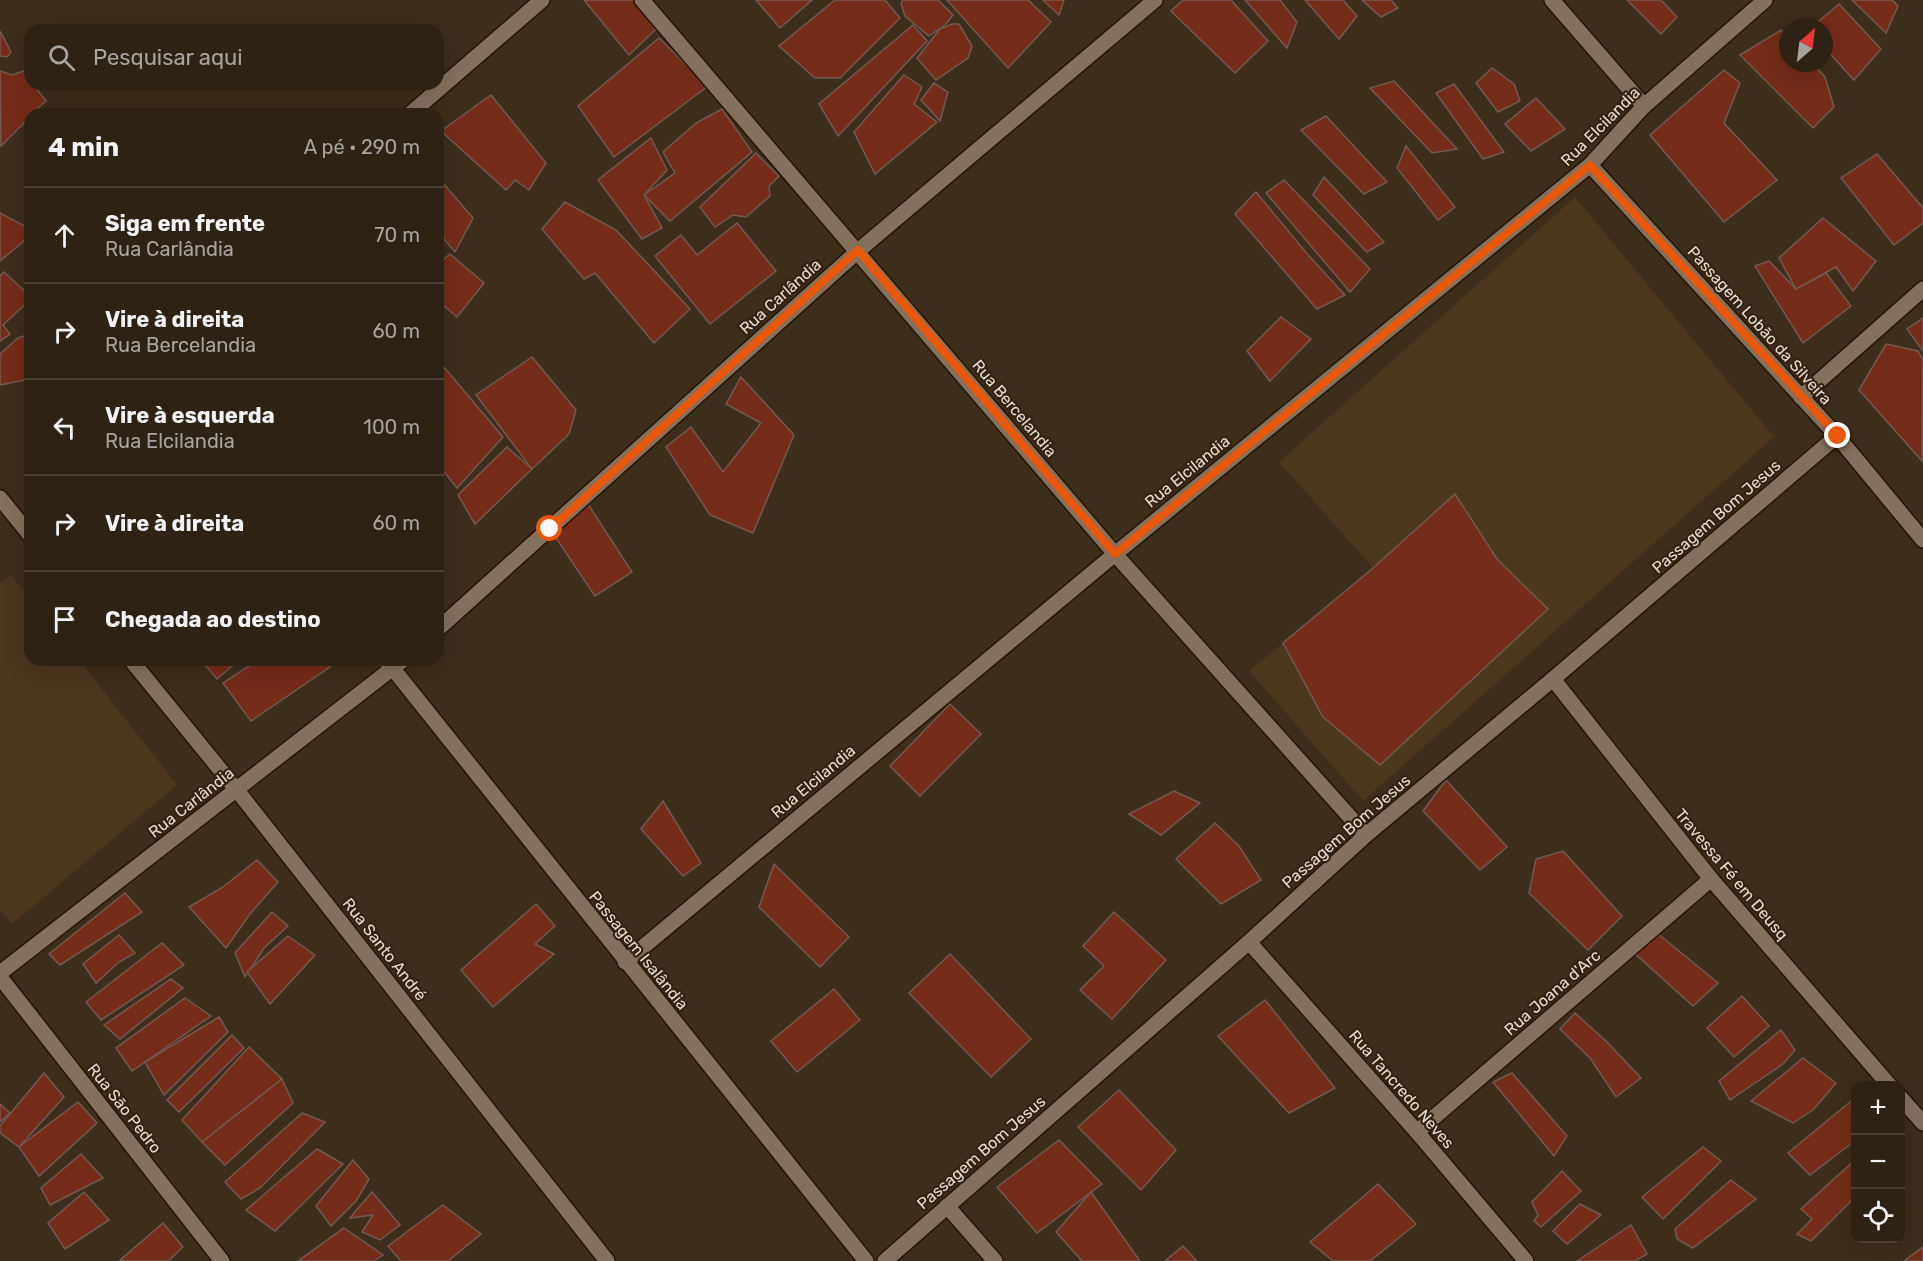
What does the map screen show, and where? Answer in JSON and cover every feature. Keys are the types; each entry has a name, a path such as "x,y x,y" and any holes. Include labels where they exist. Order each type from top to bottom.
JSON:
{"street":[{"path":"444,85 542,0"},
{"name":"Rua Bercelandia","path":"642,0 858,250 1115,554 1366,835"},
{"name":"Rua Carlândia","path":"444,624 858,250 1155,0"},
{"path":"1552,0 1644,106"},
{"name":"Rua Elcilandia","path":"625,962 1115,554 1590,165 1644,106 1765,0"},
{"path":"417,108 438,90"},
{"name":"Passagem Lobão da Silveira","path":"1590,165 1838,436 1923,540"},
{"path":"1801,396 1923,290"},
{"name":"Passagem Bom Jesus","path":"885,1261 1249,942 1366,835 1838,436"},
{"path":"0,498 24,528"},
{"name":"Rua Santo André","path":"137,666 608,1261"},
{"name":"Rua Carlândia","path":"0,973 390,666"},
{"name":"Passagem Isalândia","path":"396,666 625,962 866,1261"},
{"name":"Travessa Fé em Deusq","path":"1553,679 1711,879 1886,1081"},
{"name":"Rua Joana d'Arc","path":"1417,1132 1711,879"},
{"name":"Rua Tancredo Neves","path":"1249,942 1417,1132 1526,1261"},
{"name":"Rua São Pedro","path":"0,977 222,1261"},
{"path":"1905,1103 1923,1123"},
{"path":"947,1206 995,1261"}],"shaded area":[{"path":"1575,197 1774,437 1363,801 1249,671 1373,568 1279,462"},
{"path":"11,575 24,591 24,666 84,666 177,785 12,924 0,910 0,584"}],"building":[{"path":"584,0 635,0 656,29 629,55"},
{"path":"756,0 812,0 780,28"},
{"path":"835,0 885,0 900,18 840,78 815,78 779,46"},
{"path":"903,0 938,0 953,15 945,25 929,36 905,16 901,3"},
{"path":"947,0 1028,0 1051,22 1008,68"},
{"path":"1043,0 1064,0 1059,15 1045,2"},
{"path":"1183,0 1231,0 1268,41 1235,73 1171,11"},
{"path":"1245,0 1280,0 1297,22 1287,48"},
{"path":"1305,0 1343,0 1357,16 1339,39"},
{"path":"1362,0 1391,0 1398,8 1381,17"},
{"path":"1627,0 1661,0 1677,17 1661,34"},
{"path":"1852,0 1892,0 1898,6 1886,33"},
{"path":"1839,4 1881,49 1854,80 1833,57 1833,18 1823,18"},
{"path":"959,24 972,46 968,58 936,80 917,58 940,29"},
{"path":"913,25 927,41 838,136 819,104"},
{"path":"0,31 11,52 7,57 0,56"},
{"path":"1779,31 1779,72 1820,72 1825,77 1834,107 1813,128 1740,55"},
{"path":"659,38 708,86 614,157 578,106"},
{"path":"1492,68 1514,84 1520,101 1498,112 1476,83"},
{"path":"1724,70 1740,83 1724,123 1777,180 1724,222 1650,135"},
{"path":"0,71 12,75 24,71 24,90 38,90 46,101 38,108 24,108 24,123 1,146"},
{"path":"904,75 922,87 914,104 937,122 875,174 854,132"},
{"path":"1394,81 1457,149 1432,153 1370,88"},
{"path":"934,83 948,92 940,121 921,100"},
{"path":"1454,84 1504,152 1483,159 1436,93"},
{"path":"491,95 546,163 529,190 515,180 506,190 444,134 444,129"},
{"path":"1536,98 1565,129 1531,151 1505,124"},
{"path":"722,109 752,152 670,221 644,195 675,173 663,152 696,123"},
{"path":"1326,116 1387,182 1364,194 1301,130"},
{"path":"651,138 667,170 644,195 662,228 642,239 598,180"},
{"path":"1406,146 1455,207 1438,220 1397,168"},
{"path":"756,153 779,176 769,186 770,196 746,217 733,215 715,227 700,207"},
{"path":"1877,154 1923,208 1923,223 1894,245 1841,178"},
{"path":"1324,177 1384,242 1367,252 1313,195"},
{"path":"1284,180 1370,269 1350,292 1266,193"},
{"path":"444,184 473,218 455,252 444,239"},
{"path":"1256,192 1345,295 1317,309 1235,214"},
{"path":"565,202 616,230 690,309 654,343 595,273 584,279 542,229"},
{"path":"0,213 24,226 24,241 0,261"},
{"path":"1823,218 1876,261 1853,291 1836,267 1796,289 1779,258"},
{"path":"737,223 776,271 710,324 655,256 681,235 697,255"},
{"path":"450,254 484,283 457,317 444,306 444,259"},
{"path":"1769,261 1796,289 1826,273 1851,306 1803,343 1755,266"},
{"path":"4,272 24,290 24,306 3,325 10,334 0,341 0,276"},
{"path":"1281,317 1311,339 1270,381 1247,351"},
{"path":"1923,318 1923,351 1907,329"},
{"path":"24,336 24,380 0,385 0,354 18,338"},
{"path":"1886,344 1918,351 1923,360 1922,461 1859,390"},
{"path":"532,357 576,410 569,434 532,469 476,395"},
{"path":"444,367 503,437 457,488 444,472"},
{"path":"741,377 794,435 753,533 710,515 666,447 691,427 723,472 761,423 726,404"},
{"path":"507,447 532,469 475,524 458,495"},
{"path":"1455,494 1497,559 1548,609 1380,765 1323,717 1283,643 1373,568"},
{"path":"588,504 632,572 595,596 550,529"},
{"path":"206,666 232,666 217,679"},
{"path":"249,666 330,667 251,721 223,683"},
{"path":"950,704 981,734 920,796 890,766"},
{"path":"1446,780 1507,847 1480,870 1423,811"},
{"path":"1174,791 1200,803 1161,835 1129,814"},
{"path":"663,801 701,863 683,876 641,829"},
{"path":"1215,823 1239,846 1261,880 1221,904 1176,859"},
{"path":"1563,851 1622,916 1588,950 1529,893 1536,859"},
{"path":"257,860 278,882 250,914 226,948 189,907 223,887"},
{"path":"774,864 849,937 820,967 759,907"},
{"path":"125,893 142,912 60,965 49,954"},
{"path":"536,904 555,926 535,944 554,954 493,1007 461,970"},
{"path":"272,912 288,926 264,948 245,977 235,953"},
{"path":"1114,912 1166,960 1112,1019 1080,990 1104,966 1083,946"},
{"path":"1657,933 1718,983 1693,1006 1632,951"},
{"path":"119,935 135,953 119,962 96,983 83,964"},
{"path":"288,936 315,955 270,1004 247,972"},
{"path":"162,943 184,965 101,1020 86,1002"},
{"path":"950,954 1031,1039 991,1077 909,993"},
{"path":"171,979 183,988 120,1039 104,1025"},
{"path":"834,989 860,1020 797,1072 771,1041"},
{"path":"1742,996 1769,1026 1734,1057 1707,1028"},
{"path":"185,998 211,1016 132,1071 116,1048"},
{"path":"1265,1000 1335,1088 1289,1113 1218,1036"},
{"path":"1575,1013 1641,1078 1616,1097 1590,1058 1560,1029"},
{"path":"219,1017 228,1032 164,1095 145,1062"},
{"path":"1781,1030 1795,1050 1783,1064 1730,1100 1719,1081"},
{"path":"232,1035 244,1048 179,1112 167,1100"},
{"path":"249,1047 282,1079 202,1142 182,1120"},
{"path":"1803,1058 1836,1083 1814,1109 1793,1123 1751,1101"},
{"path":"44,1073 64,1097 19,1147 0,1133 0,1126"},
{"path":"1512,1073 1567,1136 1554,1156 1493,1082"},
{"path":"282,1079 293,1103 225,1165 202,1142"},
{"path":"1119,1090 1176,1150 1141,1190 1078,1127"},
{"path":"1851,1101 1851,1144 1810,1175 1788,1153"},
{"path":"78,1102 97,1123 39,1176 19,1147"},
{"path":"0,1104 10,1113 0,1122"},
{"path":"302,1113 325,1122 260,1188 241,1199 225,1182"},
{"path":"1059,1140 1102,1184 1037,1233 997,1187"},
{"path":"1703,1147 1721,1161 1663,1219 1642,1197"},
{"path":"317,1149 343,1164 275,1231 246,1210"},
{"path":"81,1154 103,1178 50,1205 41,1188"},
{"path":"353,1160 369,1179 356,1201 331,1226 316,1206"},
{"path":"1851,1164 1851,1201 1811,1241 1797,1234 1812,1219 1801,1209"},
{"path":"1562,1171 1581,1191 1541,1227 1534,1221 1538,1215 1532,1202"},
{"path":"1731,1180 1756,1199 1693,1248 1677,1239 1675,1229"},
{"path":"1378,1184 1416,1224 1370,1261 1333,1261 1310,1242"},
{"path":"84,1192 109,1220 65,1249 48,1223"},
{"path":"372,1192 400,1225 380,1240 362,1232 373,1215 350,1218"},
{"path":"1091,1192 1140,1261 1082,1261 1056,1232"},
{"path":"1580,1204 1601,1215 1567,1244 1553,1231"},
{"path":"443,1205 481,1234 448,1261 401,1261 388,1246"},
{"path":"163,1223 183,1247 168,1261 119,1261"},
{"path":"1631,1225 1647,1254 1635,1261 1577,1261"},
{"path":"344,1228 383,1255 374,1261 298,1261"},
{"path":"1183,1246 1197,1261 1165,1261"},
{"path":"1923,1247 1923,1261 1904,1261"}],"route":[{"path":"550,529 858,250 1115,554 1590,165 1838,436"}]}
